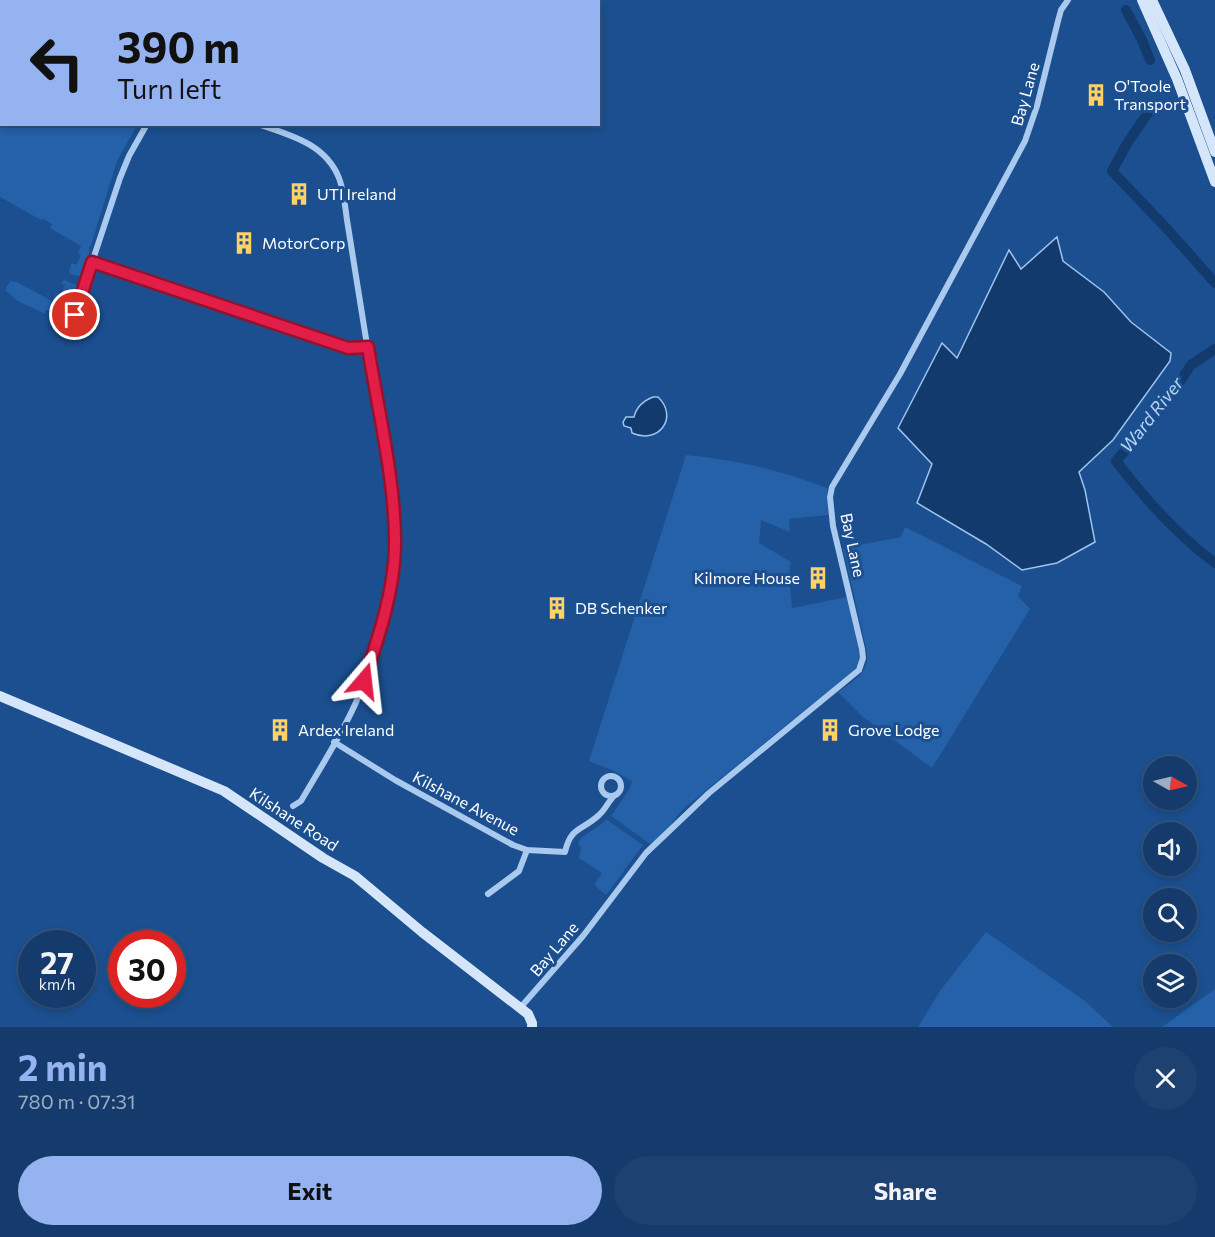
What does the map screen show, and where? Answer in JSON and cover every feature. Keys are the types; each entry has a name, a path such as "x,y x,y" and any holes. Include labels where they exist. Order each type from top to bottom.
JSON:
{"street":[{"name":"Bay Lane","path":"520,1008 583,936 646,852 709,793 859,670 863,658 862,649 833,525 830,497 832,487 900,374 1025,141 1037,106 1058,21 1068,0"},
{"path":"1133,0 1148,20 1167,56"},
{"path":"1142,0 1167,56 1215,183"},
{"path":"1152,0 1185,70 1215,152"},
{"path":"71,326 120,177 146,126"},
{"path":"263,126 307,142 329,161 338,175 344,198 393,500 395,549 393,575 366,675 356,702 301,801 294,806"},
{"path":"92,262 348,348 368,347"},
{"name":"Kilshane Road","path":"0,696 224,791 323,858 355,876 422,933 528,1014 532,1027"},
{"name":"Kilshane Avenue","path":"334,742 404,785 513,845 528,850 565,852 568,839 599,816 614,796"},
{"path":"604,794 614,796 619,793 621,786 619,780 614,776 602,781 601,788 606,804"},
{"path":"488,894 519,871 528,850"}],"shaded area":[{"path":"0,126 136,126 117,161 91,245 88,248 90,249 81,277 70,274 69,270 72,263 76,265 81,255 78,253 81,246 50,228 52,224 0,197"},
{"path":"1057,237 1063,261 1104,292 1131,322 1171,353 1170,361 1113,440 1079,472 1085,490 1095,542 1057,563 1022,570 986,544 917,503 932,464 898,428 942,343 957,358 1009,250 1021,269"},
{"path":"64,280 76,285 79,289 74,308 68,315 60,318 62,312 46,310 45,314 18,301 5,290 10,281 17,282 52,301 56,293 60,295 65,285 61,283"},
{"path":"653,397 658,397 667,413 663,427 650,435 642,436 632,433 631,428 624,426 623,422 626,417 634,417 641,405"},
{"path":"686,455 758,467 827,488 828,515 789,519 790,532 761,520 759,543 791,562 789,575 792,608 847,597 861,658 852,672 683,809 653,846 611,816 630,788 632,781 589,761"},
{"path":"905,527 1022,586 1018,596 1030,609 932,768 863,717 838,692 863,672 867,660 843,548 901,537"},
{"path":"607,820 643,845 606,895 594,885 602,873 579,858 581,848 578,843 581,838"},
{"path":"986,932 1085,1001 1113,1027 918,1027 940,991"},
{"path":"1215,989 1215,1027 1162,1027 1188,1008 1197,1008 1197,1002"}],"waterway":[{"name":"Ward River","path":"1126,10 1150,60"},
{"name":"Ward River","path":"1150,110 1112,171 1215,283"},
{"name":"Ward River","path":"1215,349 1191,365 1165,404 1116,461 1162,515 1215,563"}],"place":[{"name":"O'Toole Transport","path":"1096,95"},
{"name":"UTI Ireland","path":"299,194"},
{"name":"MotorCorp","path":"244,243"},
{"name":"Kilmore House","path":"818,578"},
{"name":"DB Schenker","path":"557,608"},
{"name":"Ardex Ireland","path":"280,730"},
{"name":"Grove Lodge","path":"830,730"}],"route":[{"path":"75,315 92,262 348,348 368,347 393,500 395,549 393,575 364,681"}]}
